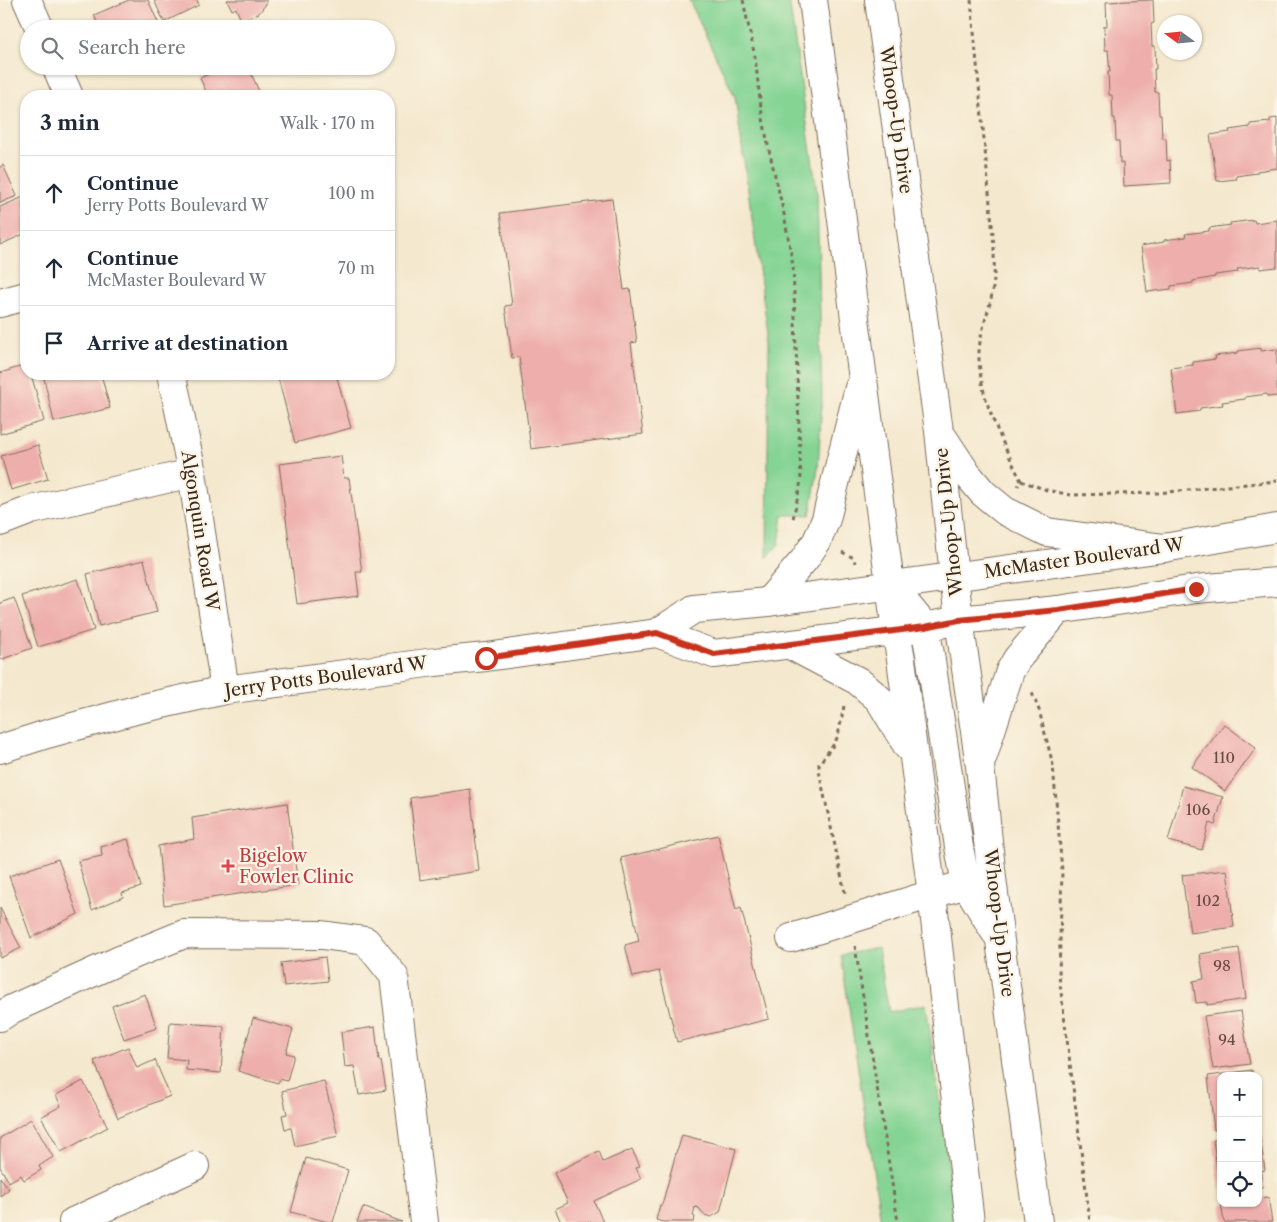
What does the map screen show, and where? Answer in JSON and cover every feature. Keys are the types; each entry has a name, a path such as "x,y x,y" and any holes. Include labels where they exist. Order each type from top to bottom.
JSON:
{"main road":[{"path":"27,0 36,20"},
{"path":"813,0 932,894 970,1222"},
{"name":"Whoop-Up Drive","path":"879,0 940,431 959,620 980,766 1000,941 1038,1222"},
{"path":"60,75 66,90"},
{"path":"0,303 20,298"},
{"path":"768,602 804,560 817,541 828,511 863,372"},
{"name":"Algonquin Road W","path":"173,380 192,473 225,690"},
{"path":"940,431 983,493 1005,511 1046,532 1164,548"},
{"path":"0,522 31,510 192,473"},
{"name":"McMaster Boulevard W","path":"890,584 1164,548 1277,528"},
{"path":"896,631 959,620 1058,610 1196,589 1277,582"},
{"path":"890,584 925,627 966,884 1000,941"},
{"name":"Jerry Potts Boulevard W","path":"0,749 139,709 225,690 435,662 486,658 657,633 694,609 768,602 890,584"},
{"path":"980,766 1010,671 1017,659 1058,610"},
{"name":"Jerry Potts Boulevard W","path":"657,633 714,654 896,631"},
{"path":"790,645 858,681 879,699 914,757"},
{"path":"791,938 932,894 992,878"},
{"path":"0,1016 120,960 184,934 322,935 366,941 394,976 424,1222"},
{"path":"79,1221 195,1166"}],"path":[{"path":"742,0 754,57 769,150 784,214 793,266 801,481 791,528 854,558 859,589"},
{"path":"971,0 994,246 994,287 979,350 980,373 985,398 1021,481 1047,490 1071,495 1158,493 1277,481"},
{"path":"1005,511 1021,481"},
{"path":"1017,659 1029,666 1029,685 1039,710 1053,765 1062,872 1059,976 1090,1222"}],"green space":[{"path":"689,0 789,0 817,193 822,398 818,469 810,515 783,515 779,544 767,558 769,341 735,97"},
{"path":"878,948 889,1012 926,1004 956,1222 881,1222 841,955"}],"building":[{"path":"129,0 148,0 157,20 96,20 94,15"},
{"path":"154,0 197,0 199,5 168,20 163,20"},
{"path":"227,0 266,0 266,4 259,13 241,20 236,8 232,10"},
{"path":"1153,0 1154,23 1151,24 1152,46 1155,46 1155,92 1158,92 1162,138 1166,138 1167,161 1170,160 1171,183 1124,186 1123,163 1120,163 1119,141 1116,141 1112,95 1109,95 1108,72 1110,72 1108,50 1105,50 1104,26 1107,26 1106,2"},
{"path":"207,75 252,75 258,90 205,90 200,78"},
{"path":"1277,118 1277,168 1236,176 1237,179 1217,181 1210,135 1250,127 1250,124 1270,122 1270,119"},
{"path":"3,165 17,196 0,203 0,167"},
{"path":"20,199 20,236 0,245 0,207"},
{"path":"612,199 624,290 630,289 637,342 631,343 643,434 531,449 519,357 512,358 505,306 512,305 500,213"},
{"path":"1254,220 1255,223 1277,220 1277,267 1260,269 1260,266 1237,269 1238,272 1215,275 1215,277 1193,281 1193,283 1171,286 1171,289 1147,292 1141,246 1186,237 1185,234 1209,231 1209,228 1231,225 1230,223"},
{"path":"1261,348 1261,351 1277,349 1277,396 1268,397 1267,394 1245,397 1245,399 1222,402 1223,405 1200,408 1200,411 1177,414 1171,368 1193,365 1193,362 1216,359 1215,356"},
{"path":"20,367 20,380 33,380 44,421 0,434 0,373"},
{"path":"44,380 103,380 110,408 54,422"},
{"path":"279,380 338,380 351,428 295,443"},
{"path":"38,445 48,479 11,490 1,456"},
{"path":"341,456 344,478 349,478 362,572 356,572 359,596 297,604 279,464"},
{"path":"144,560 157,612 99,626 87,574"},
{"path":"78,579 94,630 38,647 22,596"},
{"path":"14,598 32,648 0,660 0,603"},
{"path":"1224,724 1256,748 1225,791 1192,767"},
{"path":"1183,786 1223,797 1215,825 1209,823 1202,850 1168,841"},
{"path":"470,789 479,871 420,880 410,798"},
{"name":"Bigelow Fowler Clinic","path":"287,803 298,885 164,905 158,846 194,839 192,818"},
{"path":"718,835 736,910 741,908 769,1019 677,1042 659,971 633,977 625,945 639,941 621,858"},
{"path":"128,839 141,887 122,893 123,897 92,910 78,861 102,856 101,847"},
{"path":"58,859 78,914 31,938 9,876"},
{"path":"1227,870 1234,927 1190,933 1182,875"},
{"path":"0,908 21,948 0,958"},
{"path":"1239,948 1246,999 1207,1005 1207,1002 1196,1003 1193,981 1204,979 1200,954"},
{"path":"325,957 328,981 284,986 281,963"},
{"path":"145,994 157,1028 124,1039 112,1006"},
{"path":"1241,1011 1250,1064 1213,1069 1204,1016"},
{"path":"253,1018 293,1029 286,1053 294,1055 287,1081 280,1079 278,1083 238,1071"},
{"path":"170,1022 224,1026 221,1073 186,1070 187,1060 167,1058"},
{"path":"375,1027 379,1061 381,1061 386,1090 359,1095 354,1066 345,1067 341,1032"},
{"path":"128,1047 137,1068 155,1060 170,1096 118,1118 94,1061"},
{"path":"1217,1075 1217,1130 1214,1130 1208,1076"},
{"path":"83,1081 108,1127 61,1152 41,1117 61,1106 56,1095"},
{"path":"324,1081 338,1136 295,1146 291,1128 285,1129 282,1115 287,1114 282,1091"},
{"path":"31,1119 53,1157 39,1166 41,1170 24,1180 21,1175 9,1182 0,1167 0,1138"},
{"path":"682,1135 736,1149 720,1212 711,1217 704,1215 699,1208 695,1207 694,1222 663,1222 656,1220"},
{"path":"1213,1140 1217,1140 1217,1168"},
{"path":"632,1150 640,1166 636,1168 641,1179 594,1201 603,1222 561,1222 555,1209 568,1203 554,1173 599,1151 603,1162"},
{"path":"1262,1150 1265,1170 1262,1171"},
{"path":"306,1158 348,1170 333,1222 291,1212"},
{"path":"0,1177 9,1189 0,1196"},
{"path":"1268,1197 1272,1222 1224,1222 1222,1207 1262,1207 1262,1198"},
{"path":"363,1207 402,1222 357,1222"}],"place":[{"name":"Bigelow Fowler Clinic","path":"228,866"}],"route":[{"path":"486,658 657,633 714,654 925,627 959,620 1058,610 1196,589"}]}
